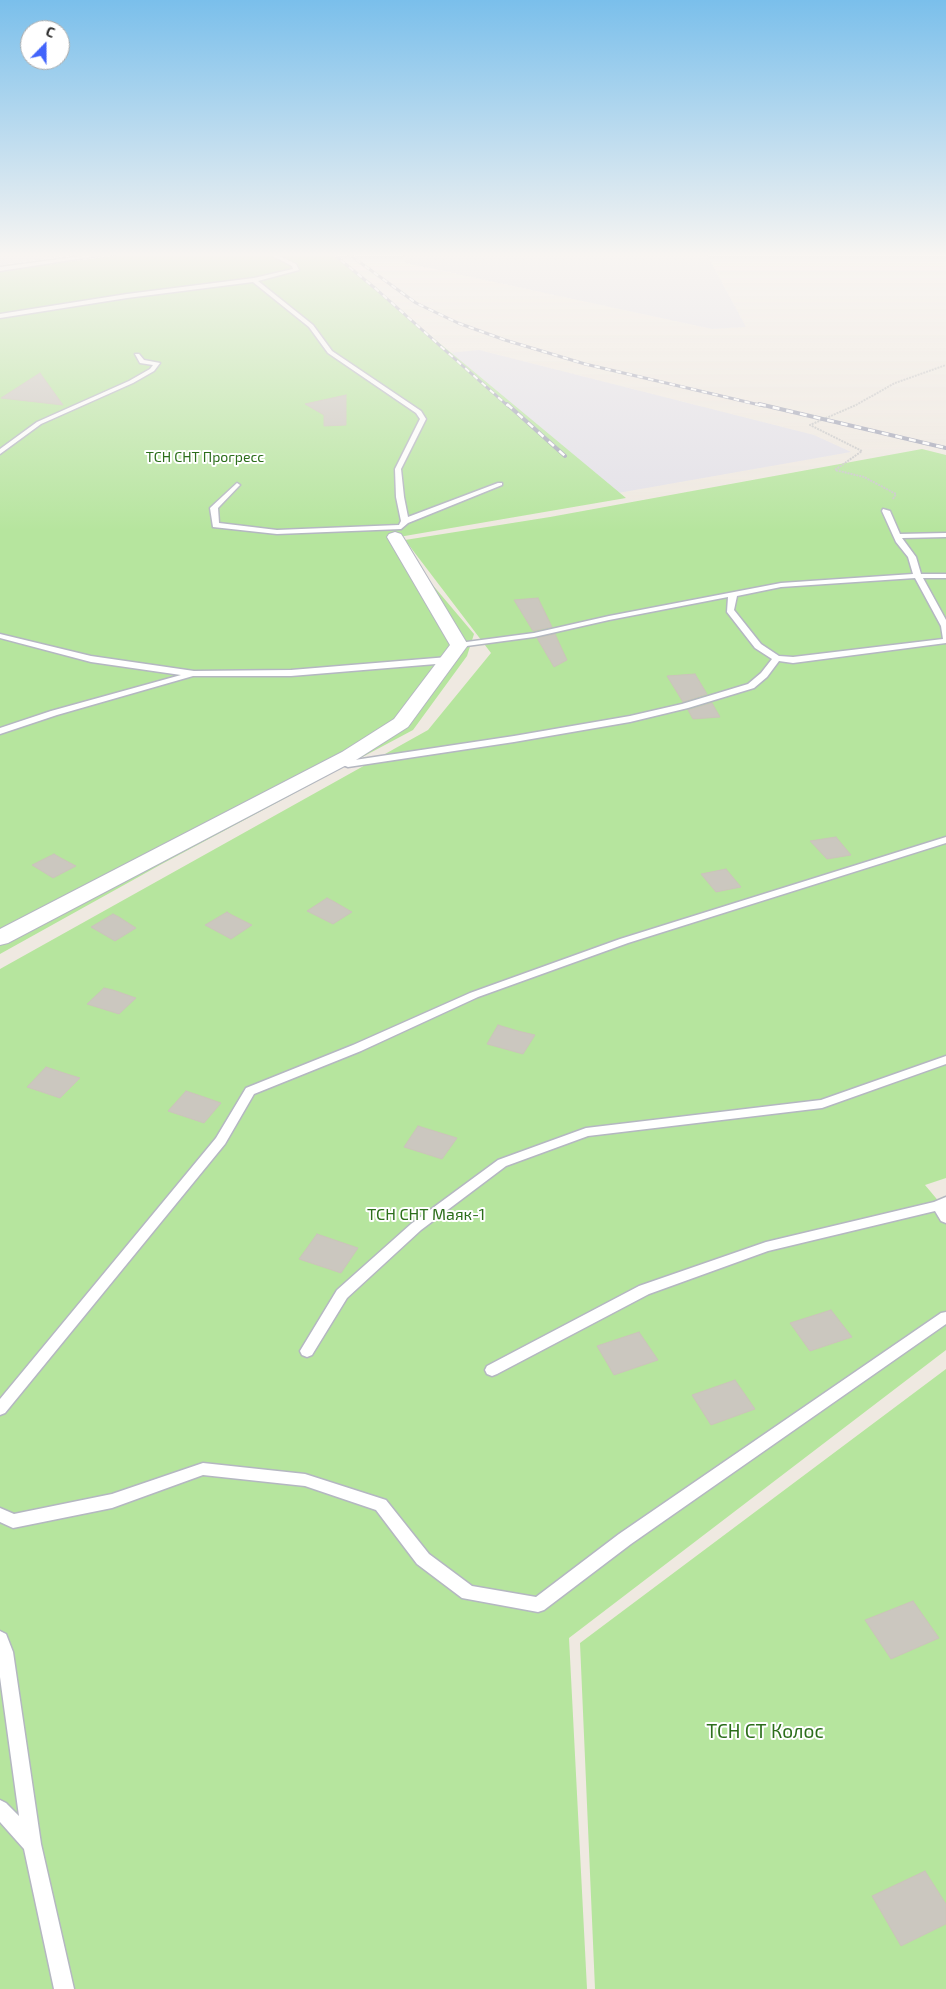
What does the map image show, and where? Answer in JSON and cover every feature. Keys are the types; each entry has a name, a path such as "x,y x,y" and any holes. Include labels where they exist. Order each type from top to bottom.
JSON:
{"street":[{"path":"0,938 338,761 401,723 453,653 401,528"}],"lane":[{"path":"325,346 330,352 419,412 423,419 398,469 401,528"},
{"path":"0,452 39,423 131,382 152,370 157,363 142,362 137,355"},
{"path":"237,485 214,508 216,525 277,532 401,528 500,484"},
{"path":"886,511 897,536 912,557 918,576 945,626 946,637"},
{"path":"897,536 946,534"},
{"path":"1,638 91,658 194,674 291,673 453,653 609,618 781,585 918,576 946,576"},
{"path":"733,594 730,610 758,646 777,658 793,660 946,641"},
{"path":"338,761 348,764 475,746 630,719 685,706 751,686 764,675 777,658"},
{"path":"0,731 54,713 194,674"},
{"path":"0,1409 222,1141 250,1091 358,1048 474,995 624,941 946,840"},
{"path":"307,1352 342,1294 416,1227 502,1163 586,1132 822,1104 946,1060"},
{"path":"492,1370 644,1290 766,1247 942,1204 946,1218"},
{"path":"0,1515 13,1521 112,1501 204,1469 305,1480 381,1506 423,1559 468,1593 538,1605 625,1539 946,1317"},
{"path":"0,1639 5,1652 32,1844 64,1989"},
{"path":"0,1809 32,1844"}],"path":[{"path":"886,511 896,494 864,477 835,470 862,451 810,425 856,405 895,383 946,365"}],"shaded area":[{"path":"479,350 814,435 851,452 470,519 429,355"}],"green space":[{"name":"ТСН СНТ Прогресс","path":"0,346 443,346 626,498 393,538 474,634 467,656 413,730 160,865 0,954"},
{"name":"ТСН СНТ Маяк-1","path":"922,449 946,455 946,1178 925,1185 946,1210 946,1350 569,1638 587,1989 0,1989 0,969 428,730 491,653 405,540 550,517"},
{"name":"ТСН СТ Колос","path":"946,1369 946,1989 595,1989 580,1643"}],"building":[{"path":"40,373 63,405 1,398"},
{"path":"346,395 346,425 324,426 324,415 305,404"},
{"path":"538,598 552,627 533,631 514,600"},
{"path":"555,634 567,660 554,667 537,638"},
{"path":"695,674 707,694 683,702 667,676"},
{"path":"712,703 720,717 693,719 688,710"},
{"path":"836,837 851,855 827,859 810,841"},
{"path":"54,854 76,866 53,878 32,865"},
{"path":"726,869 741,887 716,892 701,874"},
{"path":"327,898 352,912 333,924 307,911"},
{"path":"227,912 252,925 231,939 205,925"},
{"path":"113,914 136,928 115,941 91,927"},
{"path":"104,988 136,998 119,1014 87,1004"},
{"path":"498,1025 535,1035 523,1054 487,1044"},
{"path":"46,1067 80,1078 60,1098 27,1087"},
{"path":"186,1091 221,1103 204,1123 168,1111"},
{"path":"418,1126 457,1138 442,1159 404,1147"},
{"path":"317,1234 358,1248 341,1273 299,1259"},
{"path":"831,1310 852,1337 810,1351 790,1323"},
{"path":"639,1332 658,1360 614,1375 597,1346"},
{"path":"735,1380 755,1409 711,1425 692,1395"},
{"path":"913,1601 939,1638 891,1659 865,1620"},
{"path":"925,1871 946,1904 946,1924 901,1946 872,1896"}],"railway":[{"path":"440,346 508,406"},
{"path":"524,346 585,364 764,406"},
{"path":"507,404 565,456"},
{"path":"759,404 946,448"}]}
